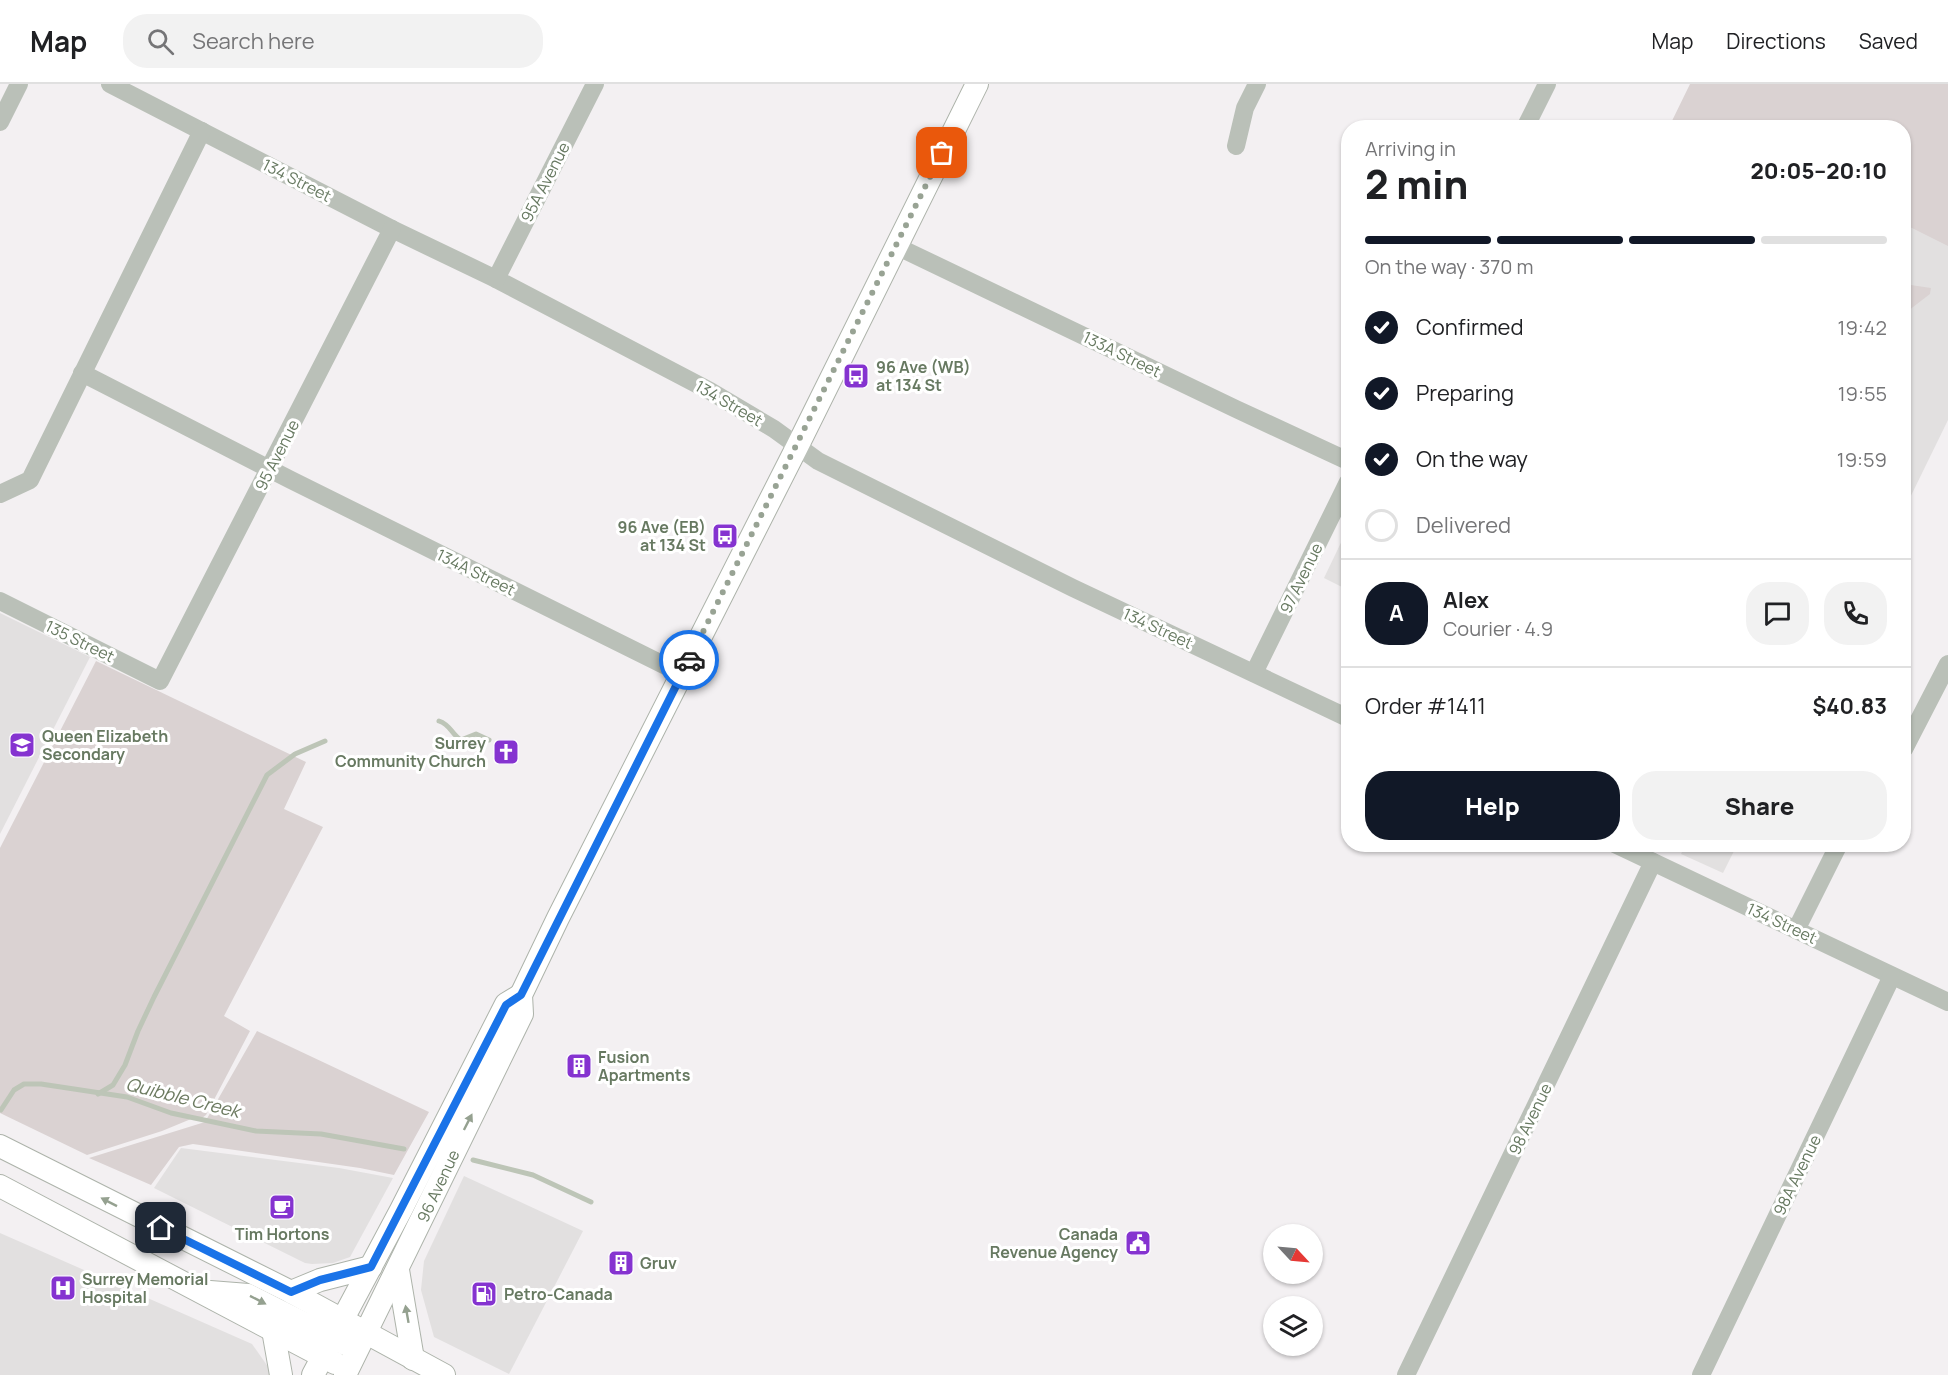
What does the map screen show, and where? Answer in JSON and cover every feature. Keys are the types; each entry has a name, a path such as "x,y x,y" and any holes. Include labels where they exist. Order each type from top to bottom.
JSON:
{"main road":[{"name":"96 Avenue","path":"354,1361 522,1014 521,995 563,908 797,447 977,84"},
{"name":"96 Avenue","path":"328,1348 506,1005 521,995"},
{"path":"0,1146 291,1292 328,1348"},
{"path":"0,1186 273,1330 328,1348 354,1361"},
{"path":"291,1292 320,1280 371,1267"},
{"path":"398,1270 413,1359"},
{"path":"201,1292 248,1295 328,1348 354,1361 413,1359 444,1375"},
{"path":"273,1330 281,1375"}],"street":[{"path":"0,122 19,84"},
{"name":"134 Street","path":"110,84 392,229 496,279 710,391 774,429 818,461 1073,588 1341,715"},
{"name":"95A Avenue","path":"496,279 595,84"},
{"path":"1236,146 1245,108 1257,84"},
{"path":"1529,120 1546,84"},
{"path":"0,494 30,480 202,131"},
{"name":"95 Avenue","path":"160,681 392,229"},
{"name":"133A Street","path":"896,246 1341,458"},
{"name":"134A Street","path":"82,373 270,470 682,674"},
{"name":"97 Avenue","path":"1254,673 1341,496"},
{"name":"135 Street","path":"0,601 160,681"},
{"path":"1911,735 1948,664"},
{"name":"134 Street","path":"1632,852 1948,1002"},
{"path":"1796,930 1835,852"},
{"name":"98 Avenue","path":"1406,1375 1653,862"},
{"name":"98A Avenue","path":"1701,1375 1892,976"}],"shaded area":[{"path":"1690,84 1948,84 1948,246 1911,228 1911,120 1672,120"},
{"path":"1948,101 1948,420 1911,496 1911,177"},
{"path":"1911,285 1931,288 1930,294 1911,309"},
{"path":"1341,543 1341,586 1324,578"},
{"name":"Queen Elizabeth Secondary","path":"0,613 90,657 0,834"},
{"path":"96,661 306,762 284,809 323,827 224,1016 250,1031 206,1115 87,1155 0,1113 0,848"},
{"path":"1682,852 1734,852 1723,873 1681,854"},
{"path":"257,1031 429,1112 394,1175 193,1144 179,1147 151,1185 89,1158 205,1122"},
{"path":"181,1148 339,1168 393,1178 350,1257 333,1263 312,1264 305,1263 154,1188"},
{"path":"464,1176 583,1231 509,1374 434,1337 421,1290 424,1261"},
{"name":"Surrey Memorial Hospital","path":"0,1233 252,1344 271,1371 271,1375 0,1375"}],"waterway":[{"path":"439,721 461,740 476,734 489,740"},
{"path":"98,1094 113,1085 125,1065 154,997 267,775 295,754 325,741"},
{"name":"Quibble Creek","path":"1,1110 14,1090 24,1084 41,1084 127,1097 171,1113 256,1131 321,1134 404,1149"},
{"name":"Quibble Creek","path":"473,1160 533,1175 591,1202"}],"way so far":[{"path":"689,660 942,153"}],"place":[{"name":"96 Ave (WB) at 134 St","path":"856,376"},
{"name":"96 Ave (EB) at 134 St","path":"725,536"},
{"name":"Queen Elizabeth Secondary","path":"22,745"},
{"name":"Surrey Community Church","path":"506,752"},
{"name":"Fusion Apartments","path":"579,1066"},
{"name":"Tim Hortons","path":"282,1207"},
{"name":"Canada Revenue Agency","path":"1138,1243"},
{"name":"Gruv","path":"621,1263"},
{"name":"Surrey Memorial Hospital","path":"63,1288"},
{"name":"Petro-Canada","path":"484,1294"}],"route":[{"path":"161,1228 291,1292 320,1280 371,1267 506,1005 521,995 689,660"}]}
